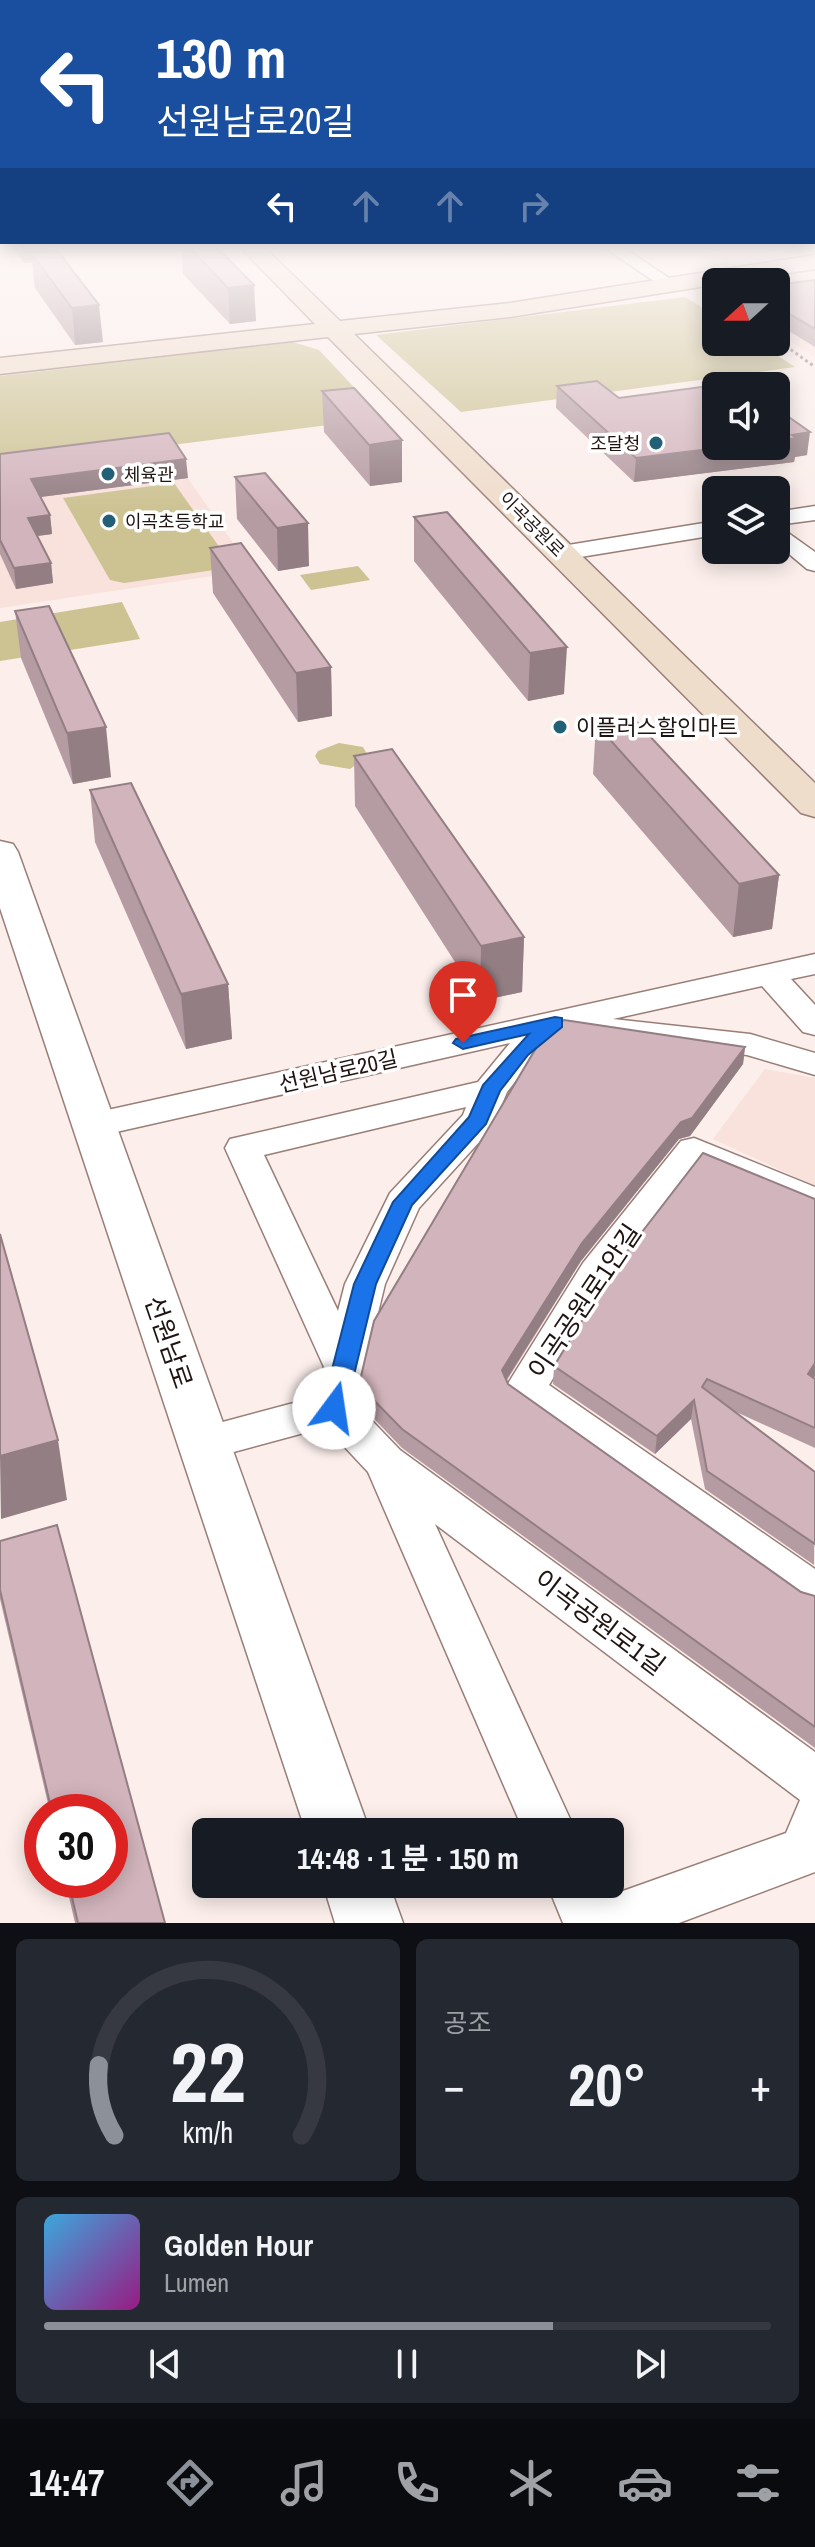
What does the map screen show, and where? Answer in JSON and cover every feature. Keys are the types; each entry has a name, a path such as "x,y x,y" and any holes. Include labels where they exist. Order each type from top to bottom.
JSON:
{"main road":[{"path":"0,366 294,334"},
{"name":"이곡공원로","path":"342,334 815,805"}],"street":[{"path":"790,517 815,513"},
{"path":"562,553 702,530"},
{"path":"790,543 815,564"},
{"name":"선원남로","path":"0,852 333,1818"},
{"name":"선원남로20길","path":"94,1125 815,964"},
{"path":"770,975 815,1025"},
{"path":"204,1443 334,1408 365,1284 403,1202 479,1120 490,1090 521,1051 555,1023 750,1045 815,1064"},
{"path":"344,1366 243,1148 490,1090"},
{"name":"이곡공원로1안길","path":"815,1202 694,1150 597,1273 525,1390 815,1594"},
{"name":"이곡공원로1길","path":"334,1408 385,1462 815,1782"},
{"name":"이곡공원로1길","path":"385,1462 544,1818"},
{"path":"608,1923 808,1850 815,1818"},
{"path":"361,1898 369,1923"},
{"path":"579,1898 590,1923"}],"path":[{"path":"790,349 815,367"}],"shaded area":[{"path":"702,334 702,356 778,356 795,367 758,372 702,372 702,380 461,412 376,335"},
{"path":"790,334 815,334 815,358 790,341"},
{"path":"293,342 319,350 383,418 0,467 0,376"},
{"name":"이곡초등학교","path":"168,450 252,570 0,608 0,472"},
{"path":"174,483 230,562 228,568 124,583 110,580 63,498"},
{"path":"358,566 370,580 311,590 300,575"},
{"path":"122,602 140,639 0,661 0,622"},
{"path":"339,743 363,747 368,756 350,769 320,764 315,756 318,751"},
{"path":"765,1069 815,1078 815,1186 713,1139"}],"building":[{"path":"597,381 619,398 702,387 702,450 636,458 557,386"},
{"path":"354,388 402,440 369,445 322,391"},
{"path":"790,418 810,432 792,435 797,438 790,439"},
{"path":"169,433 186,459 31,479 50,515 28,518 51,563 14,568 0,540 0,454"},
{"path":"265,473 308,523 277,528 235,477"},
{"path":"447,512 567,647 530,653 414,517"},
{"path":"241,543 331,667 296,673 210,548"},
{"path":"49,606 106,727 67,733 15,611"},
{"path":"632,717 779,875 739,884 596,724"},
{"path":"392,749 524,937 481,946 354,756"},
{"path":"131,783 228,984 181,994 90,790"},
{"path":"564,1020 745,1047 692,1118 681,1122 582,1243 502,1370 508,1384 801,1592 815,1596 815,1727 402,1429 359,1385 374,1321 542,1038"},
{"path":"703,1153 815,1199 815,1363 808,1374 815,1379 815,1428 707,1379 702,1387 815,1472 815,1544 707,1471 694,1400 657,1436 554,1366 615,1267"},
{"path":"0,1234 58,1440 0,1456"},
{"path":"57,1525 165,1923 78,1923 72,1898 128,1898 128,1794 48,1794 0,1590 0,1541"}],"place":[{"name":"조달청","path":"656,443"},
{"name":"체육관","path":"108,474"},
{"name":"이곡초등학교","path":"109,521"},
{"name":"이플러스할인마트","path":"560,727"}],"route":[{"path":"334,1408 365,1284 403,1202 479,1120 490,1090 521,1051 555,1023 463,1043"}]}
